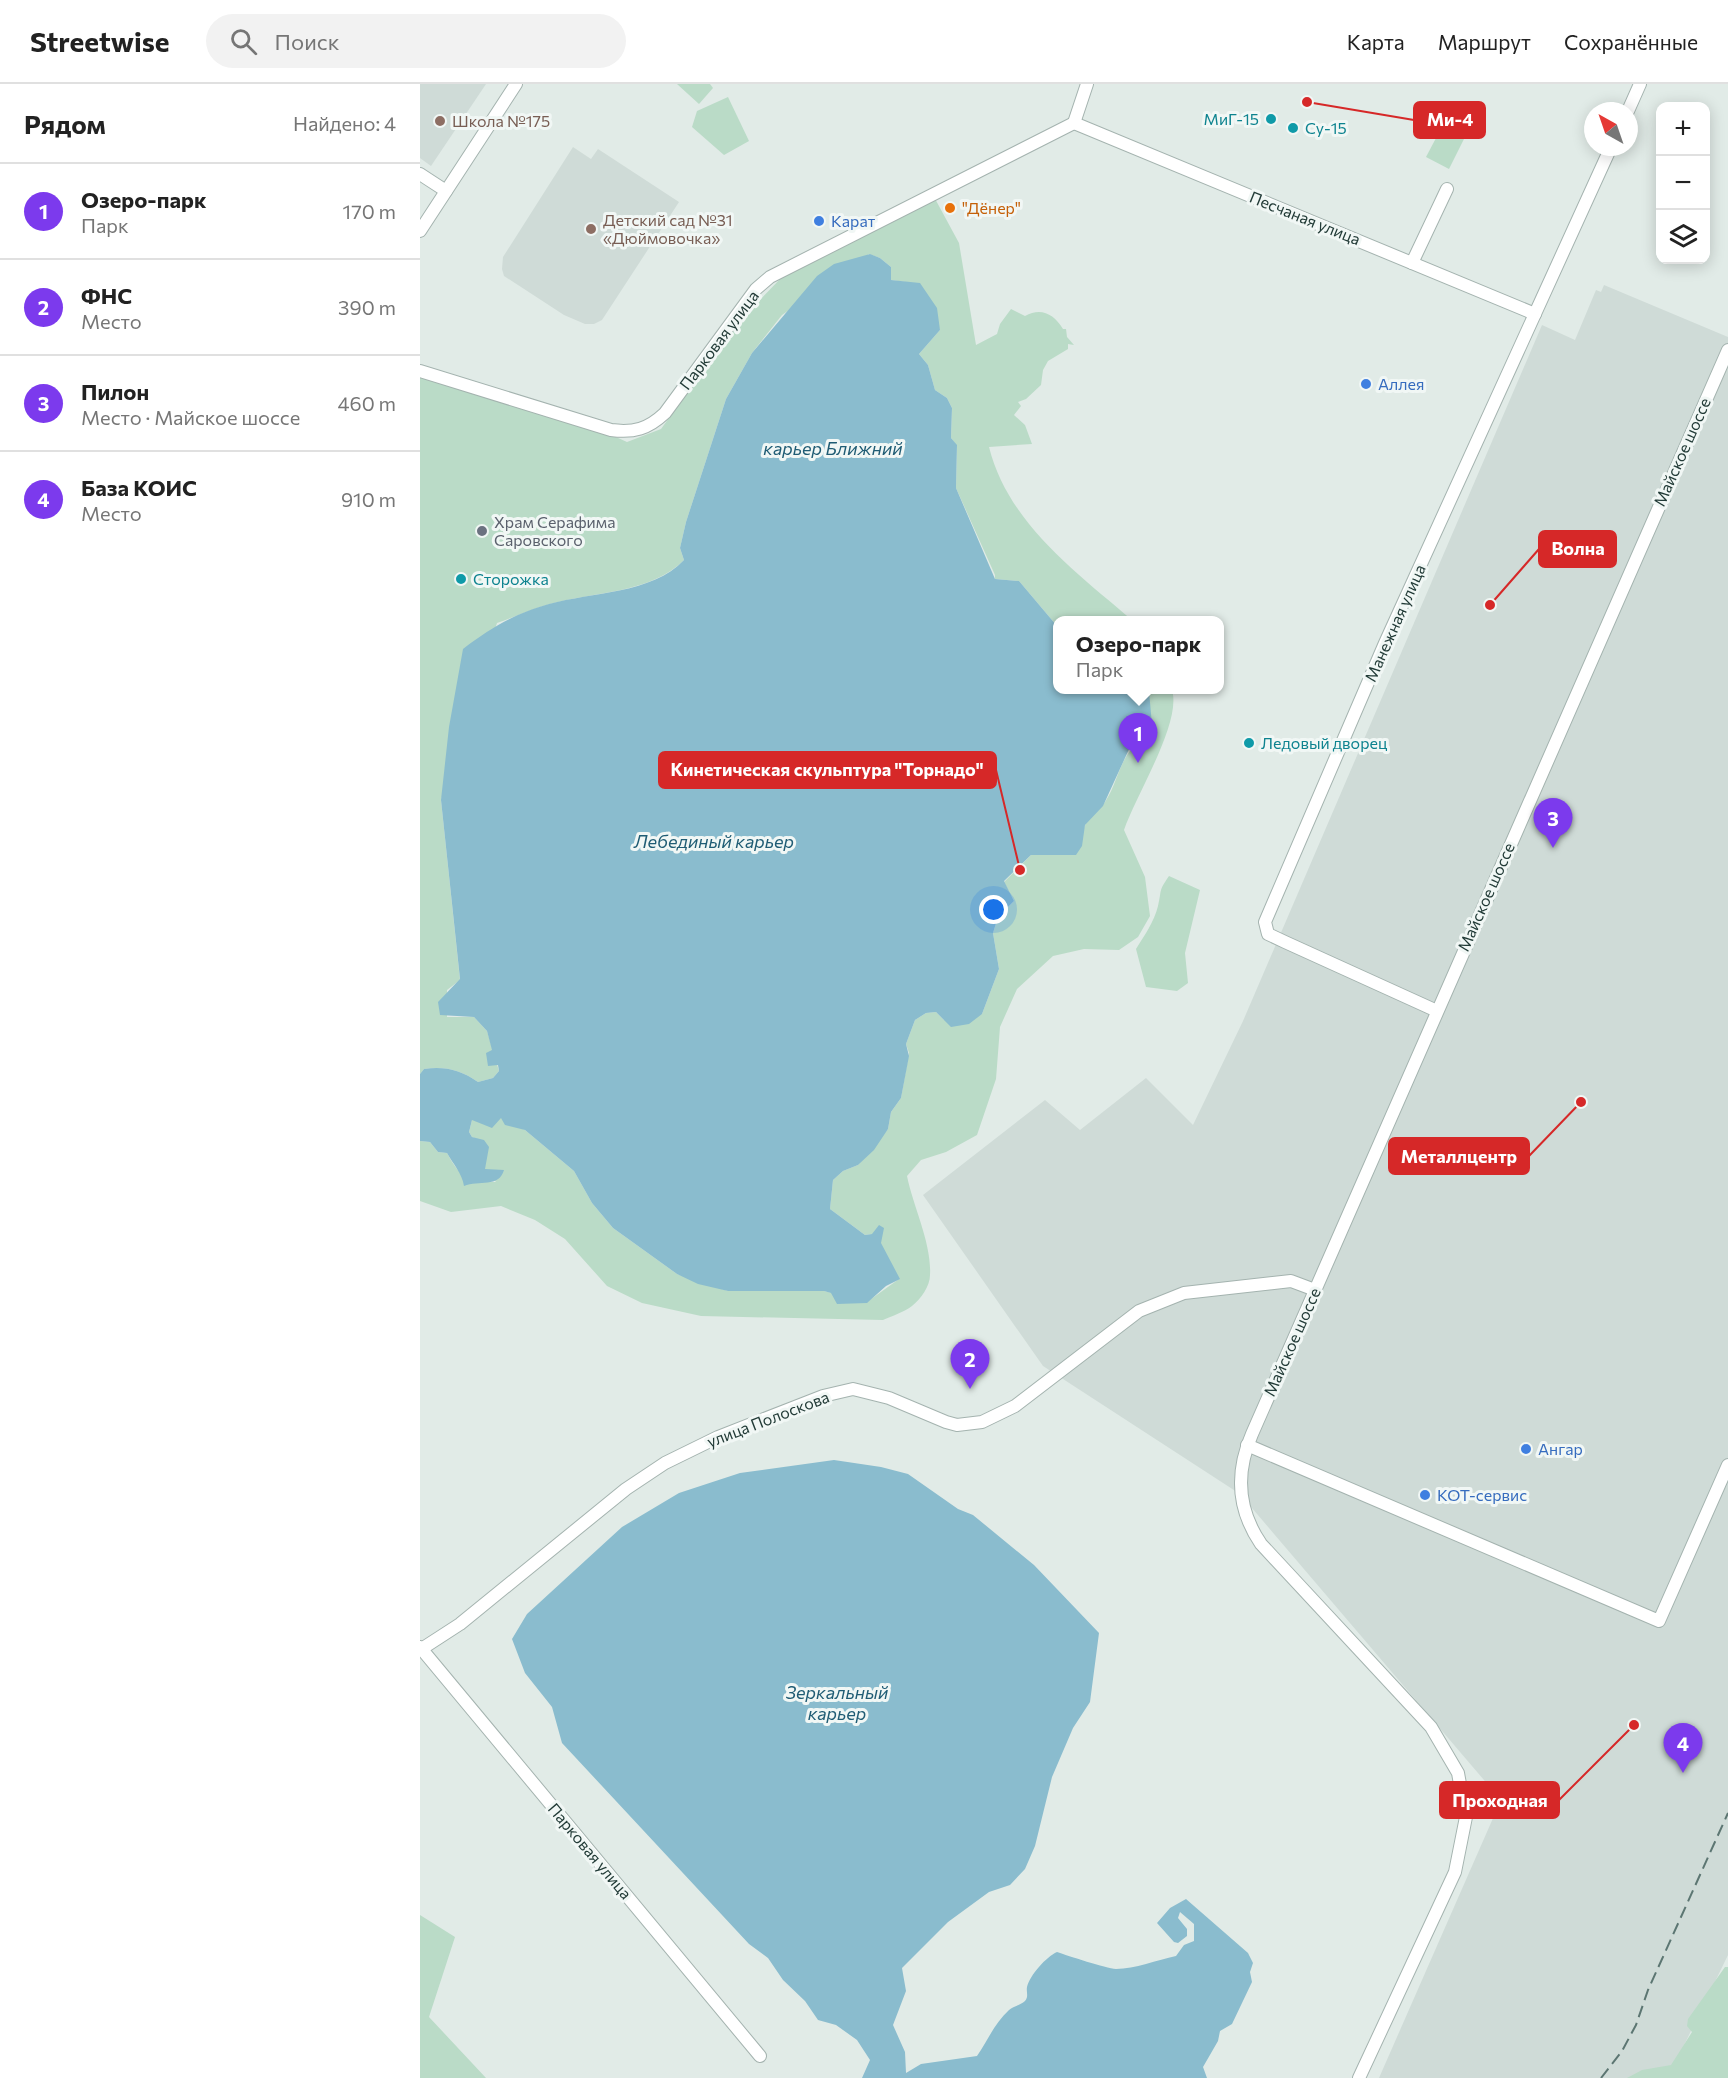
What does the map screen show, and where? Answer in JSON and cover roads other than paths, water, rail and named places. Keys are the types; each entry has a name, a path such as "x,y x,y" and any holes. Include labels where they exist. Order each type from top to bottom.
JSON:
{"street":[{"path":"420,231 516,84"},
{"path":"1074,123 1087,84"},
{"path":"1632,102 1640,84"},
{"name":"Песчаная улица","path":"1074,123 1535,314"},
{"name":"Парковая улица","path":"420,371 610,430 638,431 654,424 665,413 756,289 770,277 1074,123"},
{"name":"Манежная улица","path":"1437,1011 1277,938 1268,933 1265,922 1385,643 1607,156"},
{"path":"420,174 446,190"},
{"path":"1412,263 1447,189"},
{"name":"Майское шоссе","path":"1359,2078 1455,1872 1467,1817 1458,1773 1431,1727 1283,1570 1251,1530 1245,1514 1239,1479 1247,1445 1728,350"},
{"name":"улица Полоскова","path":"420,1648 460,1624 626,1489 665,1463 718,1437 823,1396 853,1389 889,1398 957,1425 982,1422 1015,1406 1139,1311 1184,1293 1291,1281 1315,1290"},
{"path":"1247,1445 1659,1621 1728,1465"},
{"name":"Парковая улица","path":"420,1648 760,2056"}],"water":[{"name":"Лебединый карьер","path":"870,254 880,258 891,267 891,280 920,283 937,308 940,330 919,354 928,365 935,390 947,398 952,408 951,438 957,445 956,488 995,579 1019,581 1053,621 1053,694 1149,694 1152,725 1141,742 1130,747 1103,806 1085,825 1082,846 1076,855 1031,855 1004,881 1014,901 998,917 993,933 999,969 982,1014 969,1024 951,1027 936,1012 926,1013 915,1020 906,1044 909,1056 901,1098 891,1112 888,1129 874,1150 858,1165 843,1171 833,1180 830,1209 865,1235 872,1234 879,1225 884,1228 881,1243 900,1279 886,1286 867,1303 837,1304 831,1293 824,1291 728,1291 698,1284 677,1274 613,1228 592,1203 574,1171 525,1130 505,1125 501,1118 492,1128 472,1120 469,1132 472,1137 484,1140 489,1147 485,1169 504,1170 498,1179 493,1181 464,1186 447,1153 438,1152 430,1142 420,1141 420,1074 424,1069 439,1068 459,1072 478,1082 493,1078 499,1071 498,1065 488,1066 486,1053 492,1050 487,1031 474,1017 440,1015 438,1002 460,979 441,800 449,727 463,649 494,628 525,612 566,600 639,586 671,571 684,560 680,548 686,522 726,399 752,353 817,276 834,264"},
{"name":"Зеркальный карьер","path":"834,1460 881,1467 908,1474 958,1509 973,1515 1034,1565 1099,1633 1090,1702 1073,1728 1052,1777 1035,1846 1025,1869 1010,1885 989,1892 948,1922 902,1968 906,1991 893,2025 905,2052 906,2073 921,2064 977,2056 1004,2015 1025,2001 1027,1987 1035,1972 1057,1952 1116,1969 1176,1956 1184,1945 1194,1941 1194,1924 1180,1912 1178,1918 1187,1929 1187,1936 1178,1943 1174,1942 1157,1923 1170,1908 1186,1899 1248,1953 1253,1963 1250,1972 1252,1982 1232,2024 1220,2031 1218,2041 1203,2067 1207,2078 862,2078 870,2060 857,2040 836,2025 818,2020 805,2001 783,1980 768,1958 749,1944 562,1743 552,1707 525,1673 512,1639 527,1614 622,1527 679,1493 740,1473"}],"railway":[{"path":"1601,2078 1622,2051 1636,2025 1648,1990 1728,1813"}],"place":[{"name":"Ми-4","path":"1307,102"},
{"name":"МиГ-15","path":"1271,119"},
{"name":"Школа №175","path":"440,121"},
{"name":"Су-15","path":"1293,128"},
{"name":"\"Дёнер\"","path":"950,208"},
{"name":"Карат","path":"819,221"},
{"name":"Детский сад №31 «Дюймовочка»","path":"591,229"},
{"name":"Аллея","path":"1366,384"},
{"name":"Храм Серафима Саровского","path":"482,531"},
{"name":"Сторожка","path":"461,579"},
{"name":"Волна","path":"1490,605"},
{"name":"Ледовый дворец","path":"1249,743"},
{"name":"Озеро-парк","path":"1138,763"},
{"name":"Пилон","path":"1553,848"},
{"name":"Кинетическая скульптура \"Торнадо\"","path":"1020,870"},
{"name":"Металлцентр","path":"1581,1102"},
{"name":"ФНС","path":"970,1389"},
{"name":"Ангар","path":"1526,1449"},
{"name":"КОТ-сервис","path":"1425,1495"},
{"name":"Проходная","path":"1634,1725"},
{"name":"База КОИС","path":"1683,1773"}],"water label":[{"name":"карьер Ближний","path":"833,449"}]}
